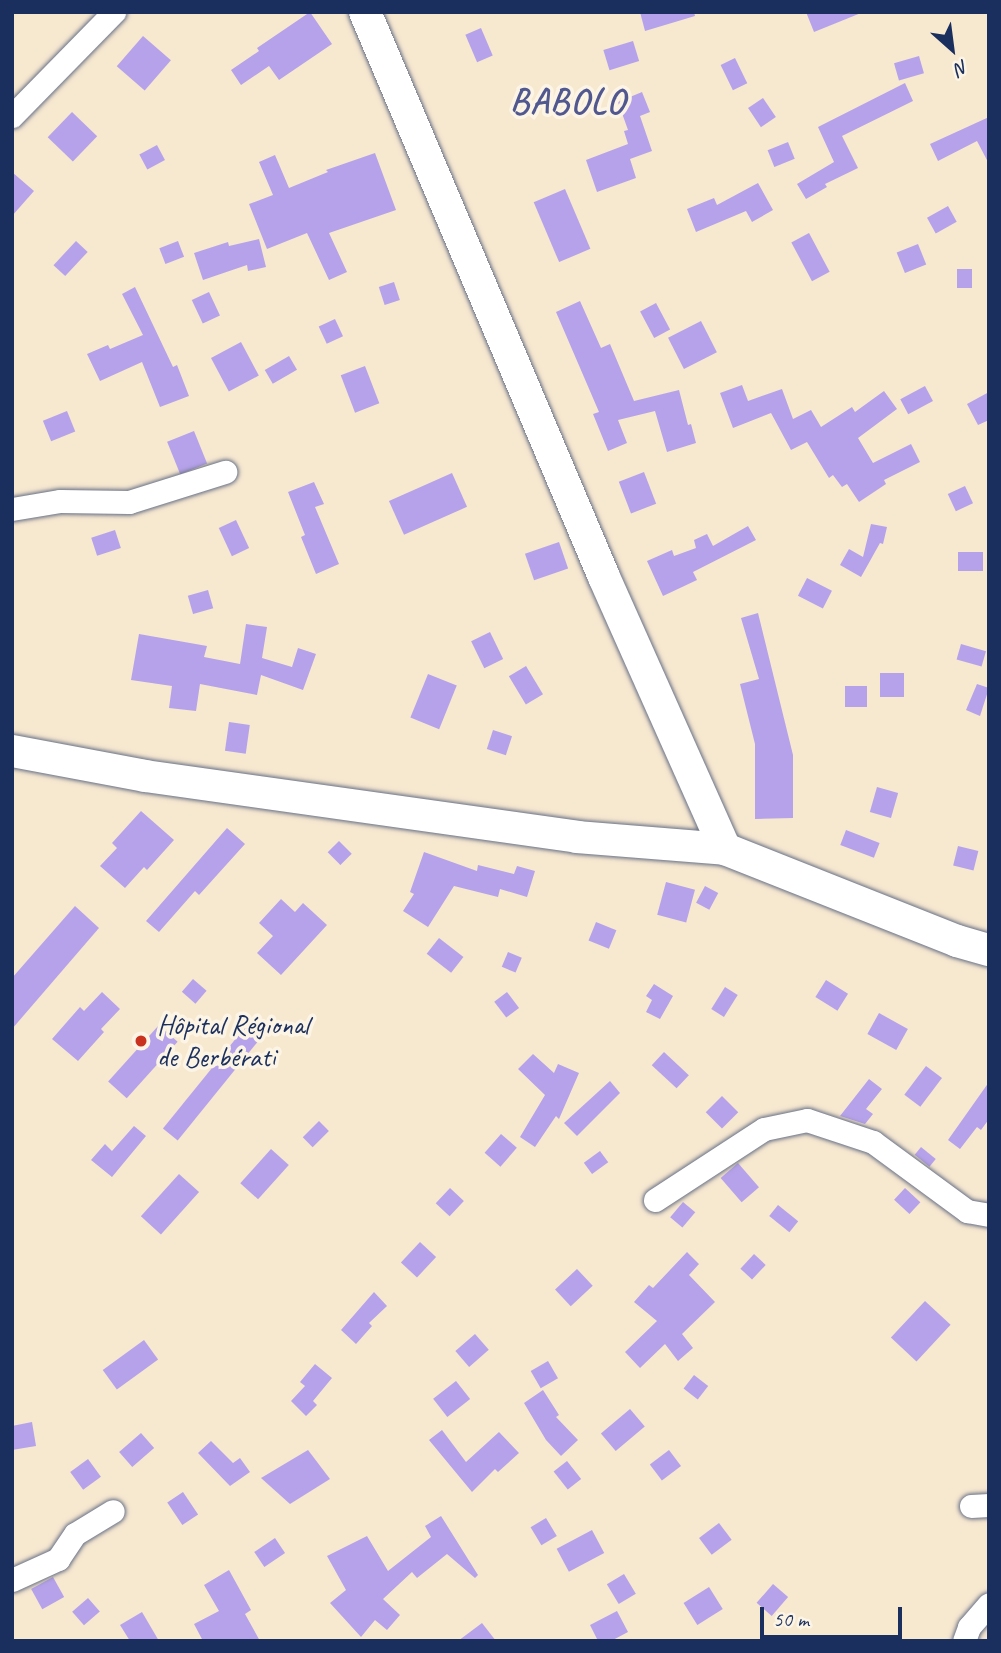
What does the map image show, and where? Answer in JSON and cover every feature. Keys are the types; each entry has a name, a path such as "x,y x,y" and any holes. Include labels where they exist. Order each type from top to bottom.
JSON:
{"street":[{"path":"12,116 114,12"},
{"path":"365,12 599,565 725,849"},
{"path":"12,509 60,501 88,500 106,504 129,502 225,472"},
{"path":"12,751 145,776 577,837 725,849 957,941 989,950"},
{"path":"655,1200 764,1129 807,1120 873,1142 967,1211 989,1215"},
{"path":"12,1580 58,1559 75,1534 113,1511"},
{"path":"964,1641 969,1627 989,1604"}],"building":[{"path":"310,12 332,44 279,80 269,66 241,85 231,70 259,51 257,48"},
{"path":"640,12 694,12 695,16 645,31"},
{"path":"806,12 861,12 861,13 814,32"},
{"path":"481,28 493,56 477,62 465,35"},
{"path":"143,36 171,60 145,90 117,66"},
{"path":"633,41 639,61 609,70 603,50"},
{"path":"919,56 924,73 899,80 894,63"},
{"path":"735,58 747,83 733,90 721,65"},
{"path":"905,83 913,101 842,136 858,168 825,184 827,187 806,199 797,184 834,162 818,127"},
{"path":"642,92 650,112 640,116 652,151 630,159 636,178 597,192 586,160 628,144 624,131 628,130 618,102"},
{"path":"763,98 776,117 761,127 748,108"},
{"path":"72,112 97,136 73,161 48,137"},
{"path":"989,117 989,164 977,141 938,161 930,144"},
{"path":"788,142 795,159 774,167 768,150"},
{"path":"157,145 165,160 147,169 139,154"},
{"path":"375,153 396,210 329,233 347,272 329,280 307,233 267,249 249,204 273,195 259,162 275,155 289,188 328,172 326,170"},
{"path":"12,172 34,191 12,216"},
{"path":"758,183 773,210 752,222 746,211 696,232 687,209 714,198 717,205"},
{"path":"565,189 590,249 559,262 534,202"},
{"path":"948,206 957,222 936,233 927,218"},
{"path":"809,233 830,272 812,281 791,242"},
{"path":"259,239 266,267 248,271 247,265 203,280 194,253 228,242 229,246"},
{"path":"76,241 88,252 65,276 53,265"},
{"path":"178,241 184,257 165,264 159,248"},
{"path":"918,244 926,264 905,273 897,253"},
{"path":"957,269 972,269 972,288 957,288"},
{"path":"394,282 400,300 385,305 379,287"},
{"path":"135,287 173,367 177,365 189,396 160,407 142,362 100,381 87,354 108,345 110,349 143,335 122,294"},
{"path":"209,292 220,316 203,324 192,300"},
{"path":"580,301 601,348 610,344 634,401 679,390 688,425 691,424 696,443 667,452 655,411 618,420 627,443 608,451 593,414 599,412 556,312"},
{"path":"656,303 670,329 654,338 640,311"},
{"path":"335,319 343,336 327,344 319,327"},
{"path":"701,321 717,352 684,369 668,338"},
{"path":"241,342 259,376 229,392 211,358"},
{"path":"289,356 297,370 273,384 265,370"},
{"path":"365,366 379,403 355,413 341,375"},
{"path":"742,385 748,401 782,389 793,419 811,410 821,427 852,407 855,412 884,391 897,409 858,438 873,463 911,444 920,462 884,480 886,484 859,502 847,484 842,487 833,475 829,478 807,442 791,450 771,413 733,428 720,393"},
{"path":"925,386 933,401 908,414 900,399"},
{"path":"989,392 989,420 978,425 967,404"},
{"path":"67,411 75,431 51,441 43,421"},
{"path":"194,431 207,463 180,474 167,442"},
{"path":"644,472 656,504 631,513 619,482"},
{"path":"452,473 467,507 404,535 389,501"},
{"path":"314,482 324,504 315,507 339,564 316,574 301,537 305,535 288,492"},
{"path":"965,486 973,503 956,511 948,494"},
{"path":"236,520 249,548 232,556 219,528"},
{"path":"871,524 887,527 883,544 880,543 861,577 840,565 849,549 863,557"},
{"path":"748,526 756,540 693,572 697,580 663,596 647,561 672,550 674,556 696,548 694,540 707,534 713,546"},
{"path":"115,530 121,548 97,556 91,538"},
{"path":"559,542 568,568 534,580 525,554"},
{"path":"958,552 983,552 983,571 958,571"},
{"path":"807,578 832,591 823,609 798,596"},
{"path":"208,590 213,608 193,614 188,596"},
{"path":"758,613 793,755 793,818 755,819 755,744 740,684 759,679 741,618"},
{"path":"246,624 267,627 262,658 292,667 298,648 316,654 303,690 261,675 257,695 200,684 196,711 169,708 172,686 131,680 139,634 207,646 204,657 240,664"},
{"path":"490,632 503,659 484,668 471,641"},
{"path":"961,644 986,651 982,667 957,659"},
{"path":"526,666 543,694 526,705 509,676"},
{"path":"880,673 904,673 904,697 880,697"},
{"path":"428,674 457,686 439,729 410,718"},
{"path":"977,684 989,688 980,716 966,710"},
{"path":"845,686 867,686 867,707 845,707"},
{"path":"229,722 250,725 246,754 225,751"},
{"path":"493,730 512,736 506,755 487,749"},
{"path":"877,787 898,793 891,818 870,812"},
{"path":"141,811 174,840 147,870 144,867 125,888 100,866 117,848 112,843"},
{"path":"227,828 245,844 199,895 195,891 159,932 146,921"},
{"path":"846,830 880,843 874,858 840,845"},
{"path":"339,841 352,854 340,865 328,852"},
{"path":"958,846 978,851 974,870 953,865"},
{"path":"424,852 477,871 478,865 514,874 517,866 535,871 527,897 500,889 498,897 454,886 428,927 403,911 414,894 410,892"},
{"path":"666,882 695,890 686,923 657,915"},
{"path":"705,886 718,893 709,910 696,903"},
{"path":"281,899 295,912 303,903 327,925 281,975 257,953 273,936 259,923"},
{"path":"75,906 99,928 12,1029 12,978"},
{"path":"596,922 616,930 609,949 589,941"},
{"path":"439,938 463,957 451,973 427,954"},
{"path":"508,952 522,958 516,973 502,967"},
{"path":"193,979 207,991 195,1004 182,992"},
{"path":"826,980 848,994 837,1011 815,997"},
{"path":"654,984 673,996 660,1019 646,1012 652,1000 646,996"},
{"path":"725,987 738,995 724,1017 711,1009"},
{"path":"102,992 120,1009 101,1029 104,1032 78,1061 52,1039 80,1007 84,1011"},
{"path":"507,992 519,1008 506,1018 494,1002"},
{"path":"879,1013 908,1029 896,1050 867,1034"},
{"path":"159,1025 178,1042 127,1098 108,1081"},
{"path":"246,1026 261,1038 178,1141 163,1129"},
{"path":"664,1052 689,1075 677,1088 652,1065"},
{"path":"533,1054 554,1073 558,1064 579,1073 559,1119 556,1116 535,1147 520,1137 545,1095 518,1069"},
{"path":"926,1066 942,1078 920,1107 904,1095"},
{"path":"869,1079 882,1089 866,1109 873,1114 865,1124 840,1116"},
{"path":"610,1081 620,1093 577,1136 564,1123"},
{"path":"989,1082 989,1119 981,1130 977,1127 960,1149 948,1140"},
{"path":"722,1096 738,1112 722,1129 706,1112"},
{"path":"319,1121 329,1131 313,1147 303,1137"},
{"path":"134,1126 146,1136 112,1177 91,1160 105,1144 112,1151"},
{"path":"501,1134 517,1148 500,1167 485,1153"},
{"path":"921,1147 936,1159 929,1167 915,1155"},
{"path":"271,1149 289,1165 258,1199 240,1183"},
{"path":"600,1151 608,1162 592,1174 584,1163"},
{"path":"738,1163 759,1187 742,1202 721,1178"},
{"path":"179,1174 199,1192 161,1234 141,1216"},
{"path":"450,1188 464,1201 450,1216 436,1203"},
{"path":"905,1188 920,1202 909,1214 894,1200"},
{"path":"683,1202 695,1212 682,1228 670,1217"},
{"path":"778,1205 798,1221 789,1232 769,1216"},
{"path":"420,1242 436,1257 417,1277 401,1262"},
{"path":"687,1252 699,1264 689,1275 715,1302 682,1334 693,1348 678,1361 665,1344 640,1368 625,1352 657,1321 634,1302 649,1285 653,1288"},
{"path":"754,1254 766,1265 752,1280 740,1269"},
{"path":"577,1269 593,1286 571,1306 555,1289"},
{"path":"374,1292 387,1306 369,1323 372,1326 356,1344 341,1330"},
{"path":"925,1301 951,1325 916,1361 891,1338"},
{"path":"475,1334 489,1350 469,1367 455,1351"},
{"path":"144,1340 158,1359 117,1389 103,1370"},
{"path":"548,1361 558,1378 541,1388 531,1371"},
{"path":"315,1364 332,1378 313,1401 317,1405 306,1416 291,1401 305,1386 300,1382"},
{"path":"694,1375 708,1386 698,1399 684,1388"},
{"path":"456,1381 470,1399 447,1417 433,1399"},
{"path":"543,1390 559,1415 556,1417 578,1440 561,1456 546,1440 524,1403"},
{"path":"630,1409 645,1427 616,1451 601,1433"},
{"path":"32,1422 36,1446 12,1450 12,1426"},
{"path":"442,1430 466,1462 499,1432 519,1453 498,1472 495,1469 472,1492 429,1440"},
{"path":"141,1433 154,1448 132,1467 119,1452"},
{"path":"211,1441 233,1463 240,1458 250,1472 230,1486 198,1453"},
{"path":"308,1450 330,1479 290,1504 261,1478"},
{"path":"669,1450 681,1466 662,1480 650,1464"},
{"path":"88,1459 101,1477 83,1490 70,1472"},
{"path":"567,1461 581,1479 568,1490 554,1471"},
{"path":"183,1492 198,1514 182,1525 167,1503"},
{"path":"441,1516 478,1575 475,1578 447,1554 417,1578 412,1572 383,1599 400,1615 387,1630 375,1620 361,1637 330,1603 346,1590 327,1556 367,1536 388,1571 431,1537 425,1526"},
{"path":"546,1518 557,1536 541,1545 531,1527"},
{"path":"719,1523 732,1540 712,1555 699,1538"},
{"path":"592,1530 604,1553 569,1572 557,1549"},
{"path":"275,1538 285,1553 264,1567 254,1552"},
{"path":"229,1570 251,1610 245,1614 260,1641 203,1641 194,1624 219,1611 204,1585"},
{"path":"624,1574 636,1594 619,1604 607,1584"},
{"path":"53,1577 64,1597 42,1609 31,1589"},
{"path":"773,1584 788,1597 772,1616 757,1603"},
{"path":"709,1587 723,1609 697,1625 684,1603"},
{"path":"88,1598 100,1612 84,1625 72,1612"},
{"path":"617,1611 628,1632 611,1641 598,1641 590,1625"},
{"path":"142,1612 159,1641 130,1641 120,1625"},
{"path":"482,1623 496,1641 458,1641"}],"place":[{"name":"Hôpital Régional de Berbérati","path":"141,1041"}],"district":[{"name":"BABOLO","path":"568,102"}]}
